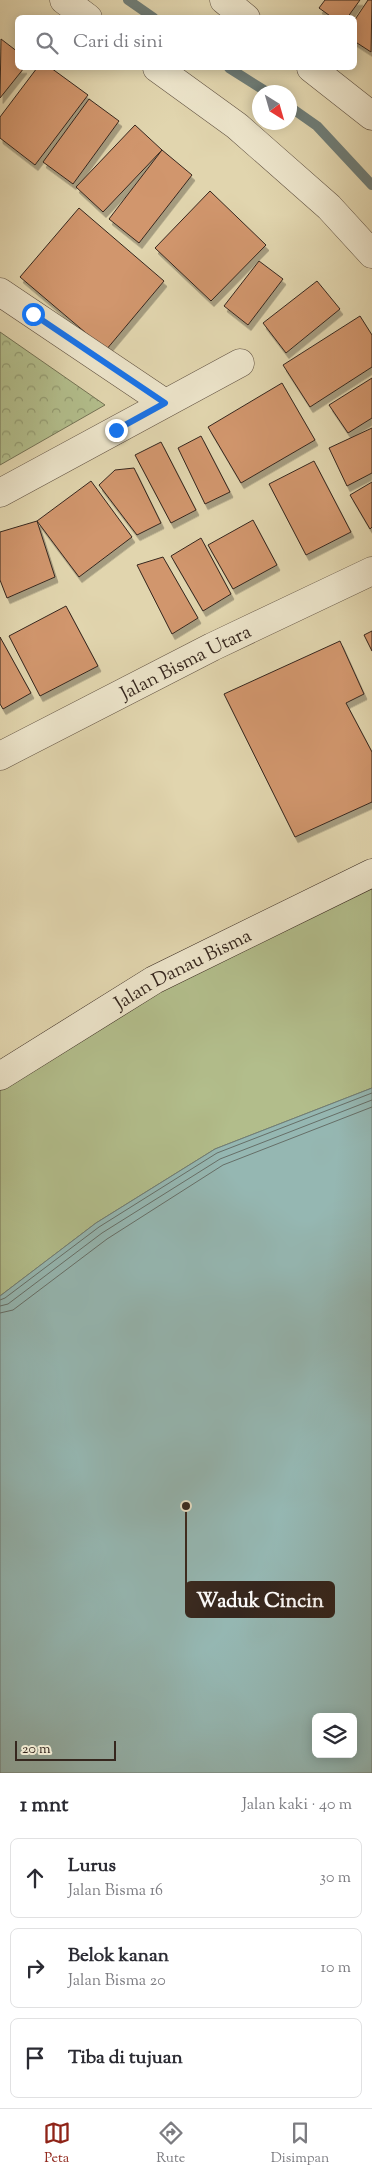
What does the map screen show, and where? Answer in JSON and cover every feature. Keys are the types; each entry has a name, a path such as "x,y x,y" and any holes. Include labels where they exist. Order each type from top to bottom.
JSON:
{"street":[{"path":"64,0 84,15"},
{"path":"224,0 242,15"},
{"path":"160,70 237,126 329,206 372,254"},
{"path":"313,70 372,115"},
{"path":"0,292 165,403"},
{"path":"0,493 240,363"},
{"name":"Jalan Bisma Utara","path":"0,756 212,647 372,570"},
{"name":"Jalan Danau Bisma","path":"0,1076 154,980 372,872"}],"green space":[{"path":"0,332 105,405 0,465"},
{"path":"372,873 372,1088 215,1149 96,1223 0,1296 0,1076"}],"water":[{"path":"372,1088 372,1773 0,1773 0,1296 96,1223 215,1149"}],"building":[{"path":"325,0 360,0 349,15 329,15 319,8"},
{"path":"368,0 372,0 371,52 357,43 357,16"},
{"path":"1,39 15,50 15,70 22,70 0,98"},
{"path":"35,70 54,70 88,95 35,165 0,138 0,117"},
{"path":"89,99 119,121 73,184 43,162"},
{"path":"135,125 162,150 103,212 76,187"},
{"path":"162,150 192,175 139,243 109,219"},
{"path":"210,191 266,245 211,301 155,248"},
{"path":"79,208 164,281 106,350 20,277"},
{"path":"259,261 283,279 248,325 224,306"},
{"path":"317,281 340,309 286,353 263,323"},
{"path":"360,316 372,335 372,367 310,407 283,365"},
{"path":"372,378 372,418 348,433 329,405"},
{"path":"282,383 315,440 241,483 208,427"},
{"path":"372,428 372,473 347,486 329,448"},
{"path":"201,436 230,492 205,504 178,448"},
{"path":"161,442 196,510 171,523 135,455"},
{"path":"314,461 351,532 306,555 269,484"},
{"path":"134,468 161,523 137,535 99,485 115,470"},
{"path":"91,481 132,537 79,577 37,521"},
{"path":"372,482 372,527 370,529 350,495"},
{"path":"253,520 277,565 233,589 208,545"},
{"path":"37,521 55,577 7,598 0,580 0,532"},
{"path":"201,538 231,594 203,611 171,556"},
{"path":"163,557 198,618 172,634 137,565"},
{"path":"66,606 98,666 40,696 9,636"},
{"path":"372,631 372,651 364,635"},
{"path":"0,637 31,693 3,709 0,704"},
{"path":"340,641 364,694 346,703 372,752 372,802 295,837 224,694"}],"waterway":[{"path":"128,0 150,15"},
{"path":"232,70 256,85"},
{"path":"297,112 317,126 372,185"}],"place":[{"name":"Waduk Cincin","path":"186,1506"}],"route":[{"path":"33,314 165,403 116,430"}]}
